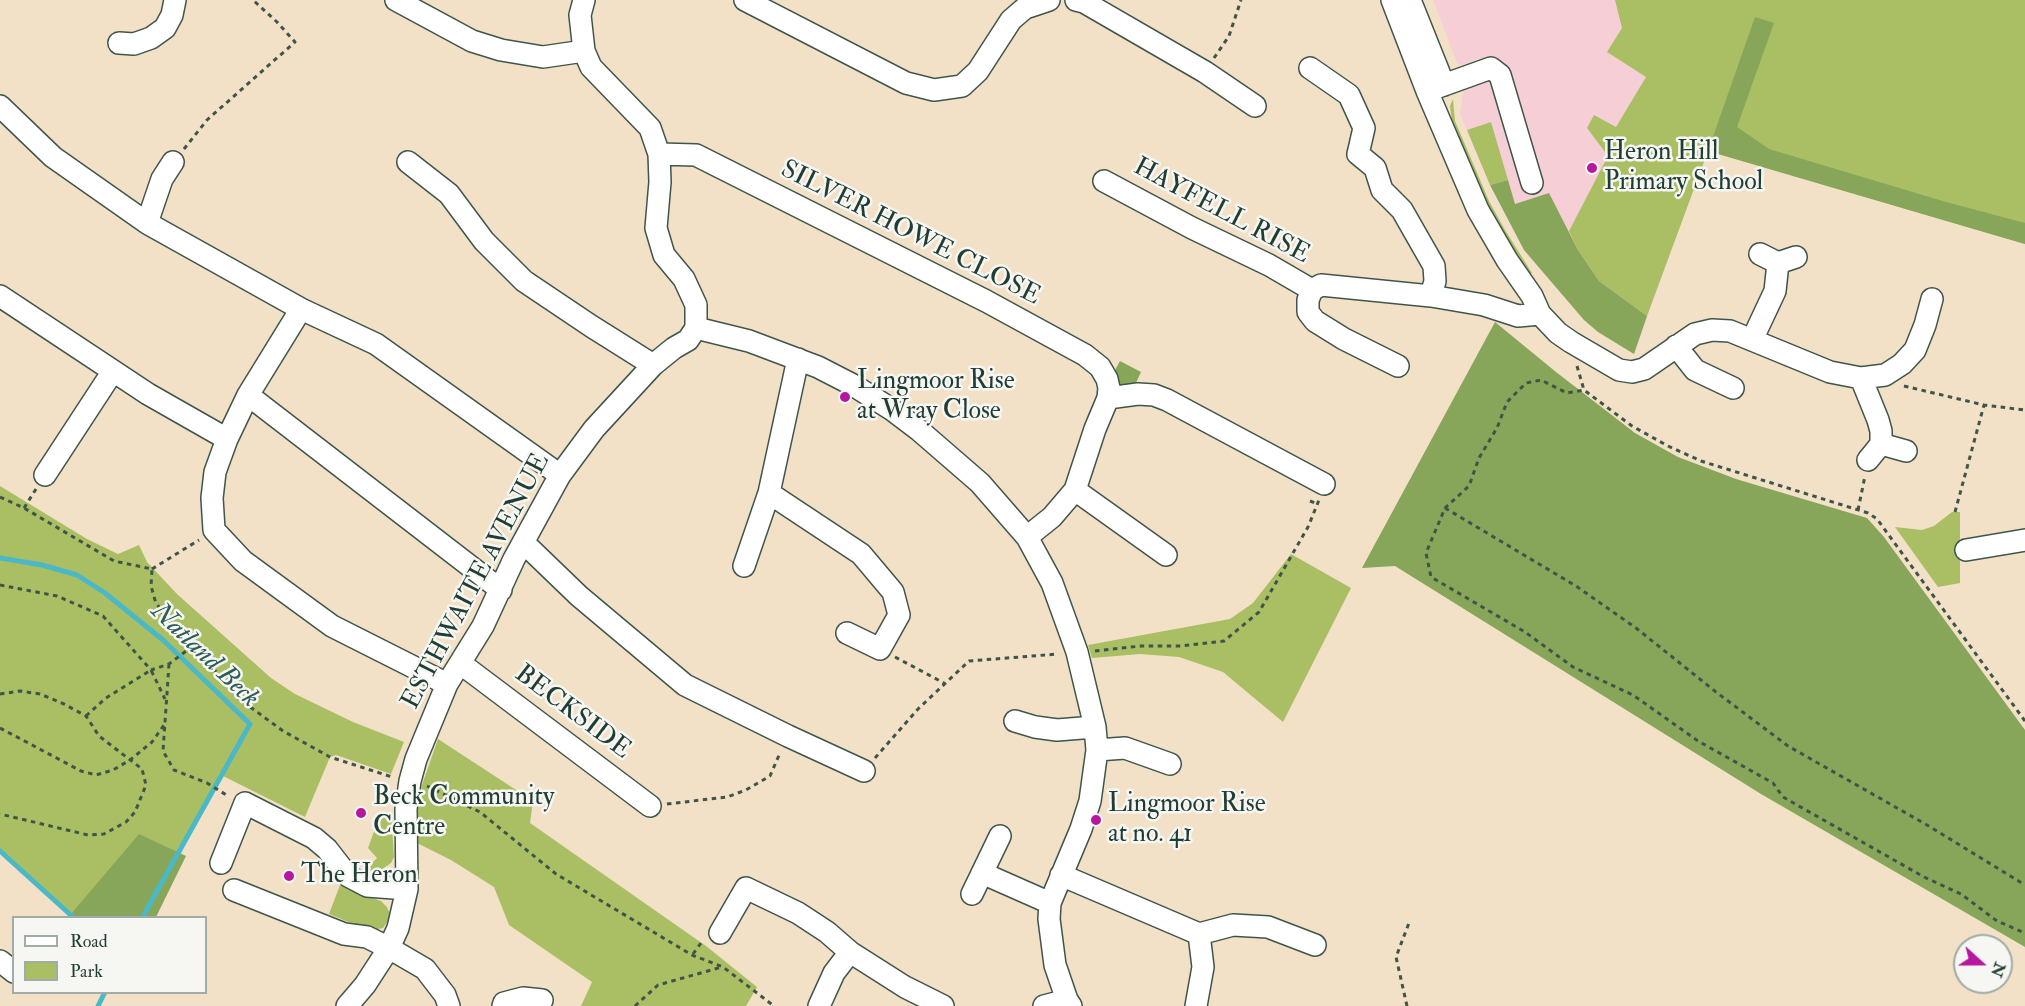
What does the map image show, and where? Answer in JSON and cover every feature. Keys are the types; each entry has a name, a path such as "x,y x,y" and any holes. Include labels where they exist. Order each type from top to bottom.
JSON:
{"street":[{"path":"119,43 134,44 151,38 165,28 172,15 175,0"},
{"path":"396,0 472,41 501,50 543,57 584,51"},
{"path":"584,0 580,15 584,51 591,67 650,128 660,154 656,228 664,255 684,279 696,305 696,328 749,341 798,358 853,385 891,409 980,483 1028,537 1052,583 1077,652 1095,727 1097,750 1090,801 1081,829 1050,903 1049,919 1055,965 1069,1003 1044,1006"},
{"path":"744,0 906,83 934,90 962,86 978,72 1011,20 1025,8 1048,0"},
{"path":"1076,0 1084,2 1205,72 1255,106"},
{"path":"1392,0 1436,88"},
{"path":"1410,0 1436,88 1478,210 1507,260 1532,296 1540,314 1558,333 1619,370 1632,372 1644,369 1695,334 1712,330 1730,331 1830,372 1861,378 1885,375 1902,364 1916,350 1932,299"},
{"path":"1310,68 1349,95 1364,128 1358,154 1375,168 1382,190 1402,210 1434,266 1435,281 1431,296"},
{"path":"1436,88 1491,68 1500,75 1532,183"},
{"path":"0,106 53,157 147,223 301,309 376,344 560,475"},
{"name":"SILVER HOWE CLOSE","path":"660,154 696,155 986,301 1085,355 1100,367 1107,379 1108,398"},
{"path":"147,223 162,178 173,162"},
{"path":"408,162 449,194 484,241 524,281 591,327 653,365"},
{"name":"HAYFELL RISE","path":"1104,181 1192,228 1269,265 1312,290"},
{"path":"1752,340 1775,291 1778,258"},
{"name":"HAYFELL RISE","path":"1398,366 1344,339 1315,321 1308,312 1308,300 1312,290 1321,285 1431,296 1484,305 1518,315 1540,314"},
{"path":"2,301 148,394 227,439"},
{"path":"301,309 248,395 227,439 215,472 212,498 214,530 243,561 332,626 447,684"},
{"name":"ESTHWAITE AVENUE","path":"347,1006 365,985 389,948 398,928 407,889 405,818 410,781 416,759 447,684 483,626 560,475 594,429 653,365 688,340 696,328"},
{"path":"1676,346 1695,370 1733,388"},
{"path":"744,566 769,493 798,358"},
{"path":"45,475 113,371"},
{"path":"1861,378 1881,431 1875,452 1906,451"},
{"path":"1028,537 1052,517 1075,490 1108,398 1138,394 1154,395 1324,484"},
{"path":"248,395 501,590"},
{"path":"1075,490 1166,555"},
{"path":"769,493 861,554 893,592 899,615 880,649 848,633"},
{"path":"1966,550 2025,540"},
{"path":"524,543 579,596 685,685 864,771"},
{"name":"BECKSIDE","path":"460,663 650,806"},
{"path":"1016,721 1057,730 1095,727"},
{"path":"1097,750 1125,748 1170,764"},
{"path":"221,864 245,803 314,838 327,849 348,876 367,885 407,889"},
{"path":"972,894 1000,836"},
{"path":"982,873 1050,903"},
{"path":"1061,874 1199,934 1233,925 1268,927 1315,945"},
{"path":"720,933 746,888 798,912 827,932 850,952 905,987 943,1006"},
{"path":"234,890 344,934 367,937 389,948 425,969 442,1002"},
{"path":"1196,1006 1203,967 1199,934"},
{"path":"819,1006 834,973 850,952"},
{"path":"503,1006 504,1003 523,998 542,1000"}],"path":[{"path":"173,162 207,120 295,42 253,0"},
{"path":"1205,72 1228,36 1241,0"},
{"path":"1575,360 1584,390 1632,426 1668,446 1701,461 1868,513 1876,519 2025,721"},
{"path":"1885,375 1895,384 1984,405 2025,410"},
{"path":"1584,390 1567,393 1541,380 1526,383 1508,402 1497,428 1479,458 1469,486 1444,508 1426,553 1431,577 1525,632 1573,668 1633,695 1698,741 1773,783 1783,797 1924,877 1960,894 1997,921 2025,933"},
{"path":"1955,512 1984,405"},
{"path":"1858,510 1875,452"},
{"path":"0,497 24,508 114,561 152,569 214,530"},
{"path":"1090,652 1141,646 1180,646 1224,641 1259,612 1308,527 1318,504 1310,501"},
{"path":"1444,508 1584,592 1636,628 1788,746 1927,825 2025,885"},
{"path":"152,569 153,593 163,615 194,645 238,698 283,731 330,757 430,787 480,812 556,874 692,955 723,967 774,1006"},
{"path":"0,585 57,596 103,616 151,670 166,700"},
{"path":"86,716 106,698 151,670 169,664 194,645"},
{"path":"864,771 918,709 969,661 1068,653"},
{"path":"169,664 163,751 174,770 207,783 224,794"},
{"path":"910,665 944,683"},
{"path":"0,694 20,691 40,694 86,716 99,736 142,769 146,785 135,812 114,830 104,834 88,835 0,814"},
{"path":"0,728 81,771 96,775 113,770 130,760 152,742 164,725"},
{"path":"650,806 727,796 746,790 770,776 788,736"},
{"path":"1407,1006 1396,957 1410,922"},
{"path":"635,1006 658,985 723,967"}],"shaded area":[{"name":"Heron Hill Primary School","path":"1433,0 1761,0 1634,354 1598,332 1584,320 1524,250 1490,185 1460,114 1464,88 1488,76 1480,58 1461,65 1457,63"}],"green space":[{"path":"1615,0 2025,0 2025,244 1708,151 1647,316 1599,281 1578,250 1569,231 1608,156 1587,128 1594,115 1616,127 1646,77 1607,52 1622,28"},
{"path":"1755,17 1774,23 1737,127 1769,149 2025,223 2025,244 1708,151"},
{"path":"1453,99 1455,121 1489,201 1532,273 1529,275 1485,203 1452,121 1450,106"},
{"path":"1491,122 1508,180 1490,185 1467,130"},
{"path":"1508,180 1515,204 1549,193 1578,250 1599,281 1647,316 1634,354 1598,332 1584,320 1524,250 1490,185"},
{"path":"1495,322 1635,433 1678,457 1736,479 1867,518 1884,537 2025,730 2025,947 2013,940 2013,934 2003,934 1761,794 1395,566 1362,568"},
{"path":"1120,361 1141,372 1134,387 1120,385 1112,376"},
{"path":"0,486 87,539 118,554 139,545 147,562 177,594 271,678 295,694 353,722 404,742 391,774 336,755 330,757 305,817 221,775 143,916 73,916 0,851"},
{"path":"1952,512 1960,512 1960,583 1938,587 1895,527 1922,530 1934,526"},
{"path":"1291,554 1351,588 1283,722 1223,672 1179,657 1140,654 1092,658 1088,645 1230,619 1253,603"},
{"path":"438,739 533,801 530,823 706,946 757,987 746,1006 581,1006 592,982 509,925 494,887 451,860 417,843 416,815 422,785"},
{"path":"381,812 393,817 394,857 391,863 381,870 368,871 366,869 377,858 368,848"},
{"path":"139,834 186,856 156,916 74,916 71,914"},
{"path":"340,885 381,901 387,907 390,914 383,928 370,931 329,914"}],"waterway":[{"name":"Natland Beck","path":"0,558 42,565 77,575 105,593 163,640 250,724 143,916"},
{"path":"0,851 72,916"},
{"name":"Natland Beck","path":"98,1006 104,994"}],"place":[{"name":"Heron Hill Primary School","path":"1592,168"},
{"name":"Lingmoor Rise at Wray Close","path":"845,397"},
{"name":"Beck Community Centre","path":"361,813"},
{"name":"Lingmoor Rise at no. 41","path":"1096,820"},
{"name":"The Heron","path":"289,876"}]}
